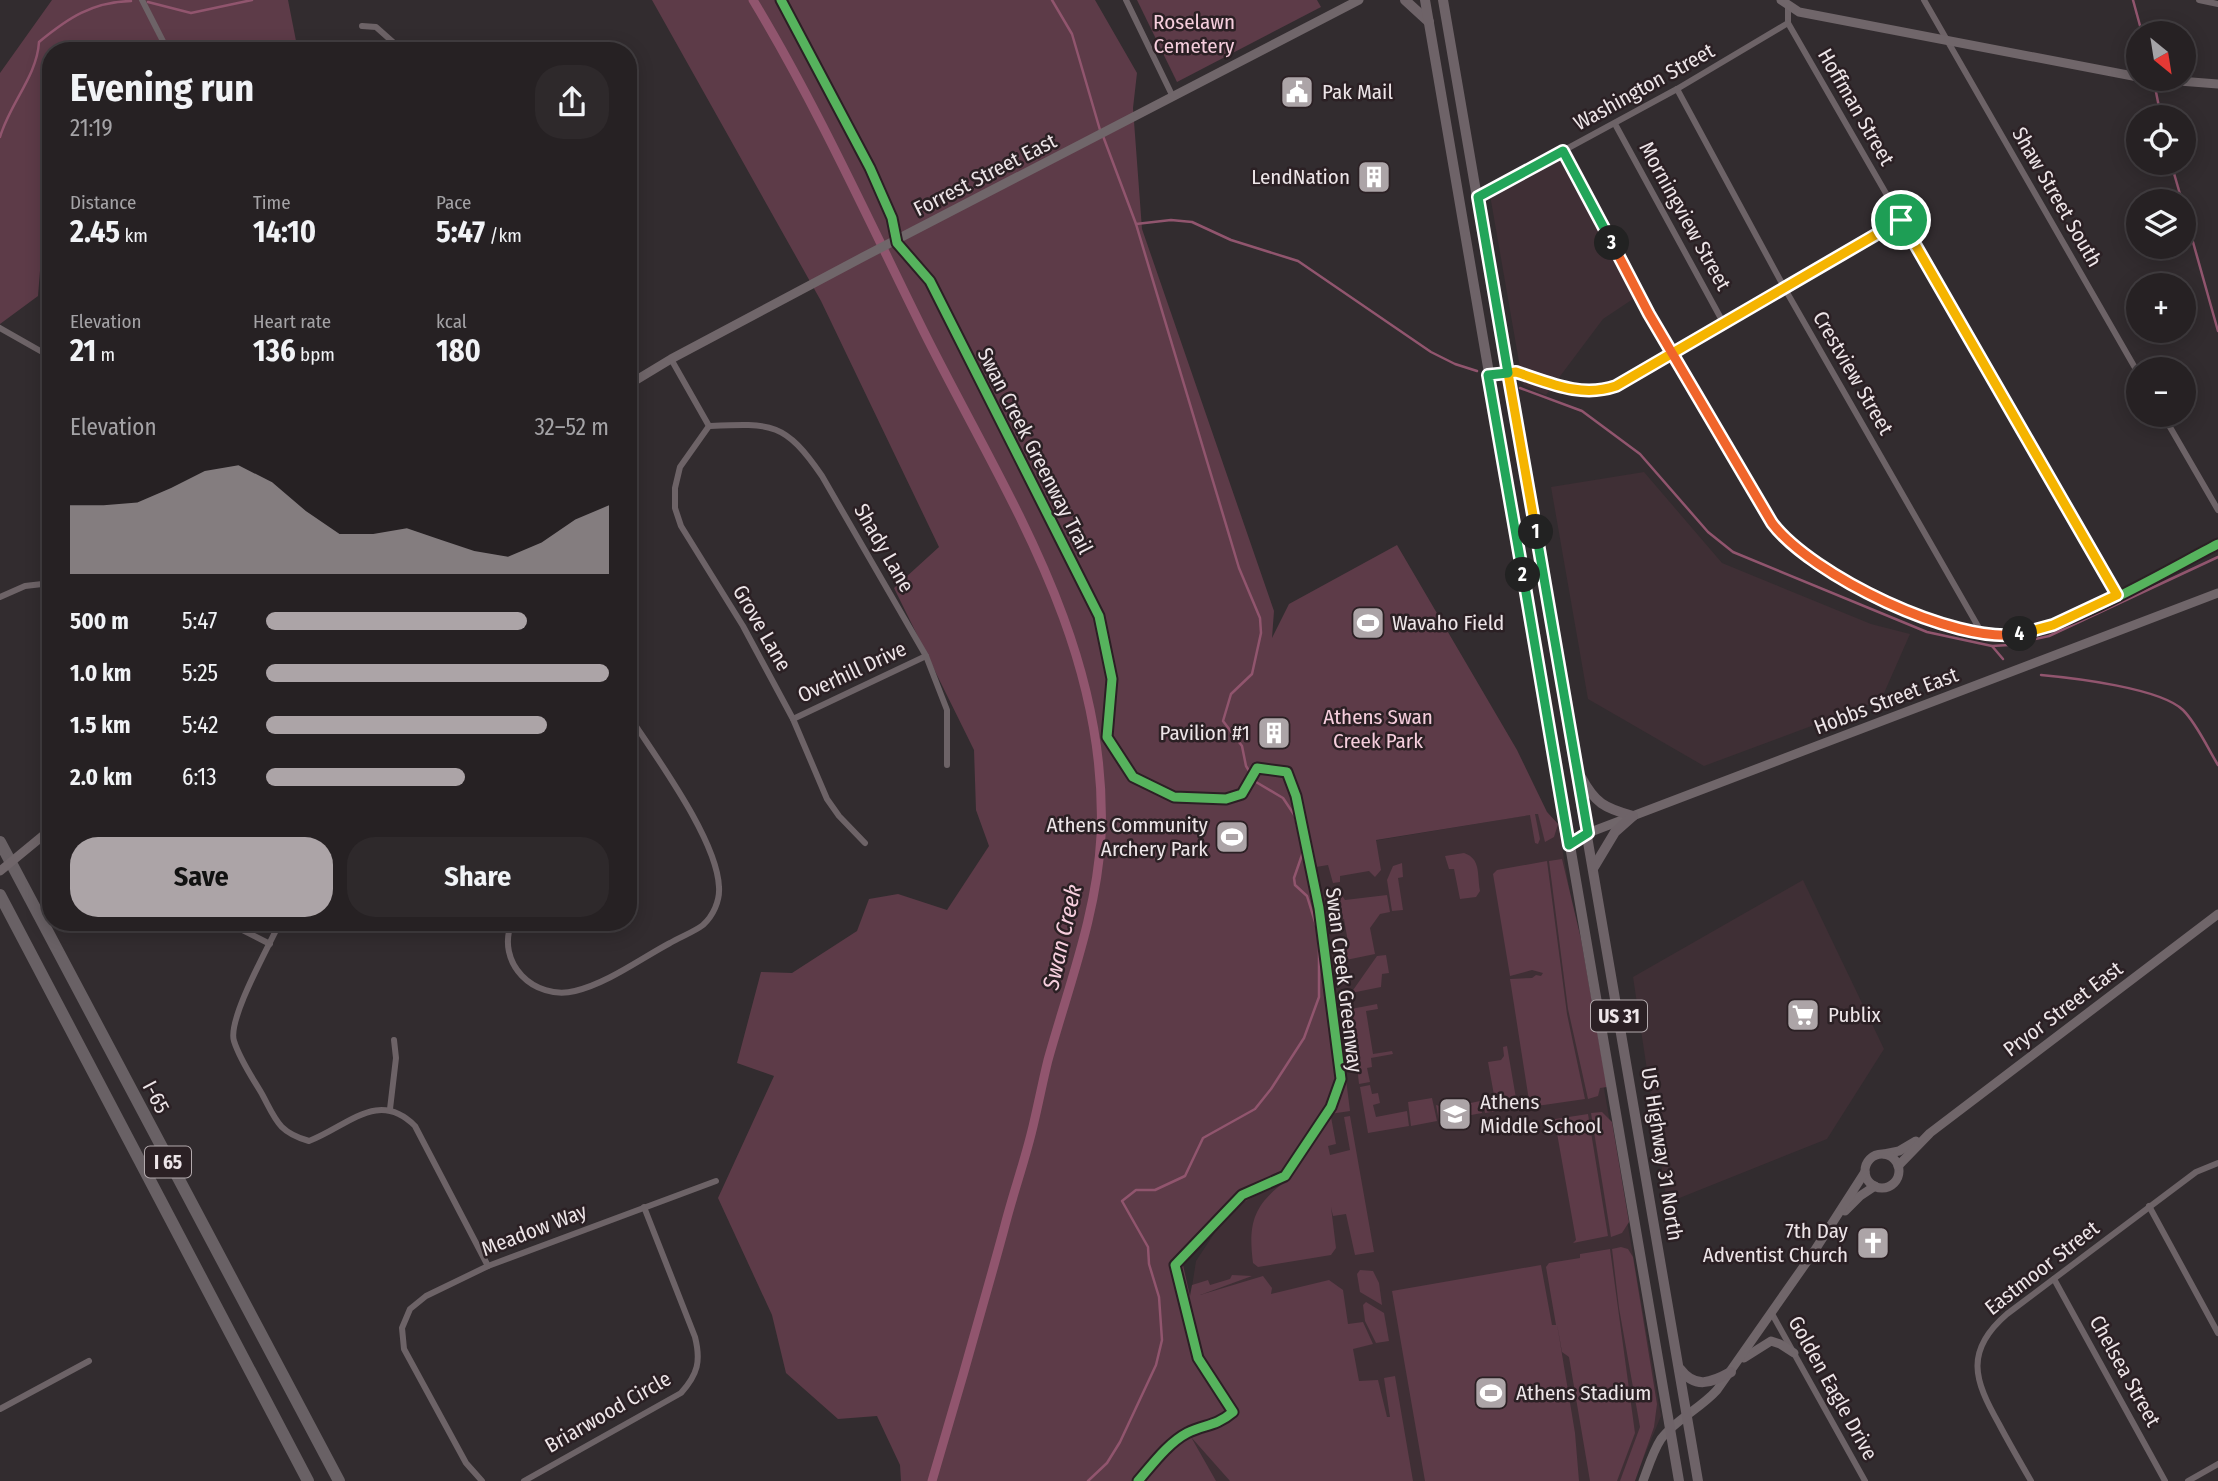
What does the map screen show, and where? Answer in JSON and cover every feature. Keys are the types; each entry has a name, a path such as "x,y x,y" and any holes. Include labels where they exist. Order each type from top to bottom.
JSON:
{"highway":[{"name":"I-65","path":"0,842 42,921"},
{"name":"I 65","path":"0,895 308,1481"},
{"name":"I-65","path":"47,931 339,1481"}],"main road":[{"path":"1405,0 1429,22"},
{"name":"US 31","path":"1425,0 1569,845"},
{"name":"US 31","path":"1443,0 1588,833"},
{"path":"1577,769 1592,798 1610,810 1633,816"},
{"path":"1593,867 1615,832 1633,816"},
{"name":"US Highway 31 North","path":"1588,833 1698,1481"},
{"name":"US Highway 31 North","path":"1569,845 1679,1481"},
{"path":"1678,1366 1687,1378 1699,1383 1715,1381 1734,1368"}],"street":[{"path":"142,0 163,42"},
{"path":"1126,0 1173,97"},
{"name":"Forrest Street East","path":"637,380 863,257 1359,0"},
{"name":"Shaw Street South","path":"1924,0 2129,357"},
{"path":"2199,0 2218,4"},
{"path":"1784,3 1799,12 2126,75"},
{"name":"Hoffman Street","path":"1784,3 1788,23 2117,595"},
{"name":"Washington Street","path":"1478,197 1615,124 1788,23"},
{"path":"362,26 376,27 393,42"},
{"path":"2196,82 2218,84"},
{"name":"Crestview Street","path":"1677,89 1785,289 1983,635"},
{"name":"Morningview Street","path":"1615,124 1724,324"},
{"path":"1563,151 1672,354 1772,523 1784,539 1830,572 1902,608 1983,635 2015,635 2034,632 2117,595 2218,544"},
{"path":"1488,375 1516,372 1577,391 1597,392 1616,386 1901,220"},
{"path":"0,328 42,352"},
{"path":"671,359 709,426"},
{"name":"Shady Lane","path":"709,426 757,424 776,428 806,452 926,656 947,710 947,765"},
{"name":"Grove Lane","path":"709,426 680,467 675,488 681,527 743,626 793,719 827,799 865,843"},
{"path":"2170,427 2218,510"},
{"path":"0,597 25,586 42,584"},
{"name":"Hobbs Street East","path":"1569,845 1588,833 2218,593"},
{"name":"Overhill Drive","path":"793,719 926,656"},
{"path":"510,931 507,949 513,968 519,975 545,990 574,991 601,980 703,925 715,909 719,889 716,868 708,849 690,813 637,728"},
{"path":"0,871 42,836"},
{"name":"Pryor Street East","path":"1883,1154 1899,1151 1930,1133 2218,914"},
{"path":"245,931 270,944"},
{"path":"276,931 237,1013 233,1032 242,1059 276,1120 290,1135 309,1141 375,1109 390,1109 405,1116 415,1126 488,1266"},
{"path":"390,1109 396,1058 394,1040"},
{"name":"Pryor Street East","path":"1898,1166 1930,1133"},
{"path":"1643,1481 1659,1442 1670,1429 1706,1403 1734,1368 1838,1216 1865,1172 1869,1160 1883,1154 1893,1158 1898,1166 1898,1176 1893,1184 1884,1188 1875,1186 1868,1180 1865,1172"},
{"name":"Eastmoor Street","path":"2031,1481 1984,1399 1977,1379 1976,1363 1982,1342 1994,1325 2149,1206 2196,1172 2218,1163"},
{"name":"Meadow Way","path":"482,1481 466,1464 404,1349 402,1328 410,1309 426,1296 488,1266 716,1181"},
{"path":"1838,1216 1875,1186"},
{"path":"2149,1206 2218,1333"},
{"name":"Briarwood Circle","path":"524,1481 681,1393 696,1376 700,1355 695,1336 644,1207"},
{"name":"Chelsea Street","path":"2054,1279 2165,1481"},
{"name":"Golden Eagle Drive","path":"1771,1312 1865,1481"},
{"path":"1734,1368 1760,1345 1771,1341 1794,1353"},
{"path":"0,1409 89,1361"},
{"path":"2188,1481 2218,1464"}],"shaded area":[{"path":"1573,154 1645,291 1603,319 1546,395 1523,385 1490,195"},
{"path":"1644,472 1722,563 1871,624 1910,634 1881,700 1704,766 1588,699 1551,487"},
{"name":"Athens Middle School","path":"1547,812 1558,824 1661,1416 1634,1481 1128,1481 1170,1428 1196,1261 1241,1193 1305,868 1374,856 1373,841"},
{"path":"1803,880 1884,1049 1827,1139 1667,1203 1633,977"}],"green space":[{"path":"52,0 288,0 296,42 42,42 42,256 38,296 0,324 0,73"},
{"name":"Athens Swan Creek Park","path":"652,0 1095,0 1137,73 1133,108 1142,229 1274,611 1272,638 1289,604 1397,545 1517,750 1547,812 1558,824 1554,837 1545,842 1538,814 1535,814 1540,839 1538,844 1535,843 1530,815 1376,840 1381,870 1375,877 1369,871 1340,876 1340,882 1333,883 1328,865 1316,867 1327,928 1350,1111 1330,1114 1328,1117 1331,1117 1336,1144 1328,1146 1330,1155 1350,1150 1344,1117 1350,1116 1374,1252 1355,1255 1346,1214 1333,1216 1331,1207 1336,1248 1331,1255 1258,1267 1253,1263 1251,1237 1255,1216 1266,1198 1286,1181 1285,1179 1244,1202 1183,1265 1190,1296 1192,1285 1208,1280 1210,1285 1230,1279 1232,1275 1252,1276 1200,1295 1263,1276 1272,1288 1271,1294 1329,1280 1343,1290 1348,1324 1363,1322 1373,1344 1353,1349 1359,1381 1378,1380 1387,1417 1390,1417 1384,1378 1395,1376 1413,1481 1230,1481 1191,1437 1216,1481 901,1481 900,1465 877,1416 838,1419 786,1373 772,1315 718,1198 774,1076 737,1063 761,972 792,973 857,931 869,899 898,894 947,910 989,846 976,810 974,750 894,588 939,547 821,301"},
{"name":"Roselawn Cemetery","path":"1137,0 1317,0 1321,7 1177,82"},
{"path":"1464,853 1476,863 1480,891 1476,897 1460,899 1454,869 1449,869 1445,856"},
{"path":"1562,859 1581,939 1607,1087 1600,1088 1598,1096 1588,1099 1568,1009 1549,861"},
{"path":"1547,861 1567,1014 1585,1099 1530,1107 1510,979 1532,978 1543,973 1532,970 1510,976 1493,874 1497,870"},
{"path":"1402,863 1403,877 1398,878 1403,910 1392,911 1387,880 1393,866"},
{"path":"1341,894 1345,900 1387,895 1390,912 1380,914 1370,928 1375,954 1346,960 1345,950 1349,948 1344,919 1337,918 1340,917 1337,897"},
{"path":"1386,955 1389,973 1382,974 1381,987 1351,993 1377,956"},
{"path":"1377,1004 1378,1009 1366,1011 1373,1054 1392,1051 1393,1054 1371,1058 1372,1067 1367,1068 1370,1082 1359,1084 1351,1009"},
{"path":"1507,1046 1517,1104 1515,1108 1485,1113 1484,1102 1494,1095 1488,1062 1501,1060 1504,1056 1503,1047"},
{"path":"1370,1085 1372,1094 1378,1093 1380,1103 1373,1105 1376,1117 1407,1111 1409,1126 1368,1133 1360,1087"},
{"path":"1432,1098 1437,1121 1411,1126 1408,1102"},
{"path":"1480,1101 1482,1113 1439,1121 1436,1105 1447,1108"},
{"path":"1602,1112 1612,1122 1629,1222 1622,1233 1611,1237 1591,1113"},
{"path":"1588,1114 1608,1236 1573,1243 1576,1240 1555,1122 1549,1120"},
{"name":"Athens Stadium","path":"1610,1249 1635,1433 1617,1481 1590,1481 1569,1357 1562,1352 1557,1324 1575,1433 1579,1481 1425,1481 1392,1291 1541,1265 1552,1325 1556,1325 1546,1267 1549,1263 1580,1258 1580,1254"},
{"path":"1612,1249 1628,1249 1633,1257 1657,1404 1654,1427 1635,1481 1620,1481 1640,1427 1619,1308"},
{"path":"1360,1270 1373,1271 1379,1283 1382,1305 1360,1292 1357,1274"},
{"path":"1366,1302 1384,1313 1389,1341 1376,1343 1365,1321 1363,1305"}],"waterway":[{"path":"148,2 191,13 252,0"},
{"name":"Swan Creek","path":"753,0 821,122 924,332 1018,513 1046,574 1070,636 1088,700 1099,766 1101,836 1088,921 1048,1060 1027,1149 932,1481"},
{"path":"1052,0 1072,34 1100,130"},
{"path":"2133,0 2139,21"},
{"path":"0,137 33,66 39,42 60,26 92,8 131,1"},
{"path":"2156,91 2159,105"},
{"path":"1088,1481 1107,1463 1120,1442 1156,1365 1162,1340 1159,1297 1149,1264 1148,1247 1122,1201 1136,1190 1155,1190 1185,1176 1203,1138 1255,1109 1304,1038 1319,997 1319,935 1307,896 1295,885 1294,878 1303,852 1295,816 1283,798 1256,782 1246,766 1242,746 1223,721 1231,694 1252,674 1261,633 1260,618 1239,568 1136,224 1103,136"},
{"path":"2174,175 2179,189"},
{"path":"1136,224 1171,220 1192,222 1231,240 1298,261 1431,352 1477,371"},
{"path":"2196,253 2218,331"},
{"path":"1520,388 1582,411 1640,454 1708,532 1733,552 1927,632 1992,646 2049,636 2218,557"},
{"path":"1992,646 2003,659"},
{"path":"2041,675 2116,685 2172,702 2193,722 2218,765"}],"cycle path":[{"name":"Swan Creek Greenway Trail","path":"781,0 870,168 892,218 897,243 930,281 1099,616 1112,679 1107,737 1133,777 1174,797 1226,799 1242,794 1257,768 1287,772 1296,796 1319,908 1341,1079 1331,1107 1285,1176 1242,1195 1175,1265 1198,1358 1233,1412 1173,1442 1138,1481"},
{"path":"1563,151 1649,314 1772,523 1794,546 1833,574 1937,623 1970,632 2003,636 2052,626 2081,614 2218,544"}],"place":[{"name":"Pak Mail","path":"1297,92"},
{"name":"LendNation","path":"1374,177"},
{"name":"Wavaho Field","path":"1368,623"},
{"name":"Pavilion #1","path":"1274,733"},
{"name":"Athens Community Archery Park","path":"1232,837"},
{"name":"Publix","path":"1803,1015"},
{"name":"Athens Middle School","path":"1455,1114"},
{"name":"7th Day Adventist Church","path":"1873,1243"},
{"name":"Athens Stadium","path":"1491,1393"}],"route":[{"path":"1901,220 1785,289 1672,354 1616,386 1597,392 1577,391 1516,372 1508,373 1588,833 1569,845 1488,375 1508,373 1478,197 1563,151 1649,314 1672,354 1703,404 1772,523 1784,539 1798,552 1840,579 1902,608 1983,635 2005,636 2034,632 2117,595 1901,220"}]}
